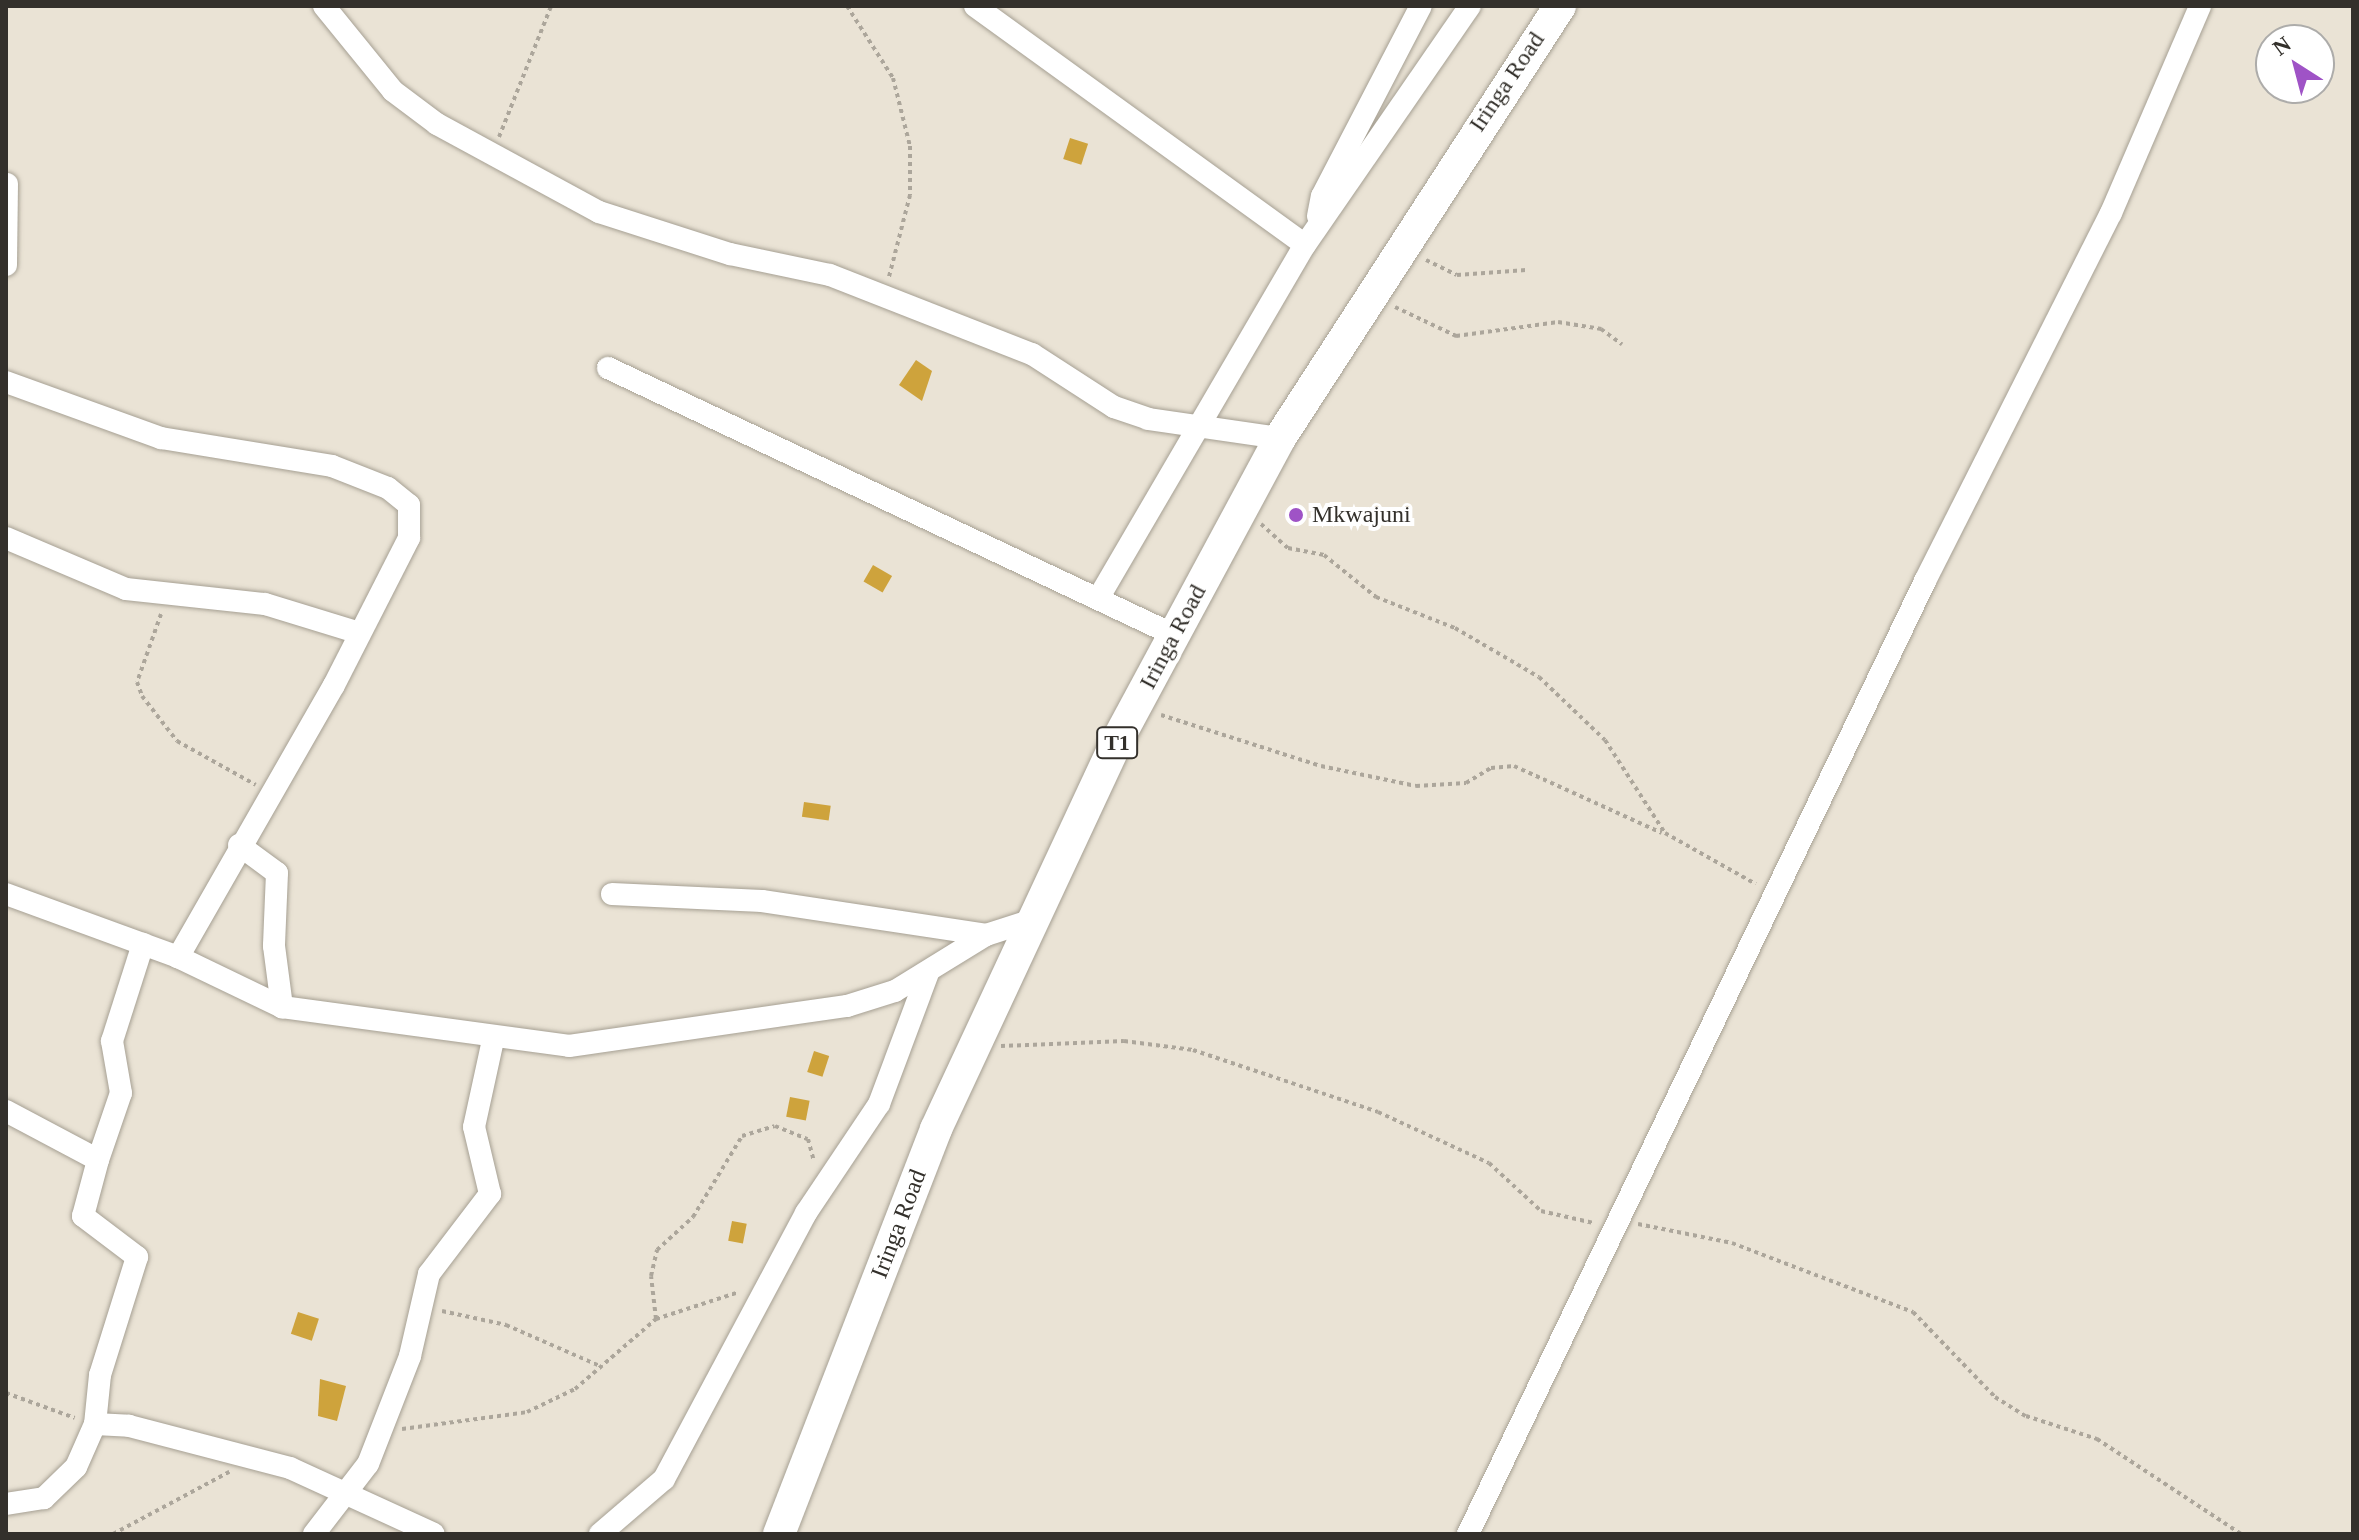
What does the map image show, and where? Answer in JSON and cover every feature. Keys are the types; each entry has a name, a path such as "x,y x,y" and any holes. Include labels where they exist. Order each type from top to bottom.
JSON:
{"highway":[{"name":"Iringa Road","path":"779,1534 975,1046 1029,921 1136,706 1280,438 1369,291 1560,6"}],"street":[{"path":"324,6 393,91 494,152 626,223 830,275 883,299 1032,354 1114,407 1280,438"},
{"path":"975,6 1305,245"},
{"path":"1318,226 1322,196 1421,6"},
{"path":"1099,597 1203,425 1305,245 1470,6"},
{"path":"1468,1534 1612,1226 2104,227 2200,6"},
{"path":"6,265 7,184"},
{"path":"608,368 1174,635"},
{"path":"6,382 161,438 332,466 403,496 409,538 360,633 267,793 178,957"},
{"path":"6,538 126,589 171,597 265,604 360,633"},
{"path":"239,845 277,873 274,946 282,1007"},
{"path":"6,894 178,957 282,1007 493,1040 569,1046 795,1018 895,991 986,935 1029,921"},
{"path":"612,894 775,902 986,935"},
{"path":"6,1504 44,1498 62,1486 95,1424 100,1375 137,1257 83,1216 121,1093 112,1041 143,944"},
{"path":"600,1534 664,1479 770,1277 821,1190 879,1104 928,973"},
{"path":"314,1534 351,1494 383,1427 429,1274 490,1194 474,1127 493,1040"},
{"path":"6,1111 98,1160"},
{"path":"95,1424 129,1426 243,1459 290,1468 434,1534"}],"path":[{"path":"494,152 551,6"},
{"path":"847,6 893,78 910,146 910,195 883,299"},
{"path":"1400,243 1457,275 1527,270"},
{"path":"1369,291 1456,336 1558,322 1601,329 1622,344"},
{"path":"1246,502 1288,548 1320,552 1376,597 1455,628 1539,677 1605,740 1665,833"},
{"path":"171,597 143,659 142,696 177,741 226,763 267,793"},
{"path":"1136,706 1225,739 1407,785 1466,783 1491,768 1514,766 1665,833 1752,879 1771,901"},
{"path":"975,1046 1124,1041 1193,1050 1378,1112 1489,1163 1541,1211 1612,1226 1667,1227 1732,1243 1896,1303 1927,1323 1995,1397 2026,1416 2097,1439 2241,1534"},
{"path":"656,1319 651,1276 657,1250 699,1210 747,1131 775,1126 808,1139 821,1190"},
{"path":"383,1427 418,1431 527,1412 602,1367 656,1319 770,1277"},
{"path":"421,1304 506,1325 602,1367"},
{"path":"6,1393 95,1424"},
{"path":"113,1534 137,1516 198,1495 243,1459"}],"building":[{"path":"1070,138 1088,144 1081,165 1063,159"},
{"path":"916,360 932,371 922,401 899,385"},
{"path":"873,565 892,576 883,592 864,581"},
{"path":"804,802 831,806 829,821 802,817"},
{"path":"814,1051 829,1056 822,1077 807,1072"},
{"path":"790,1097 810,1101 806,1120 786,1117"},
{"path":"732,1221 747,1224 743,1243 728,1241"},
{"path":"298,1312 319,1319 312,1341 291,1334"},
{"path":"320,1379 346,1386 337,1421 318,1416"}],"place":[{"name":"Mkwajuni","path":"1296,515"}]}
